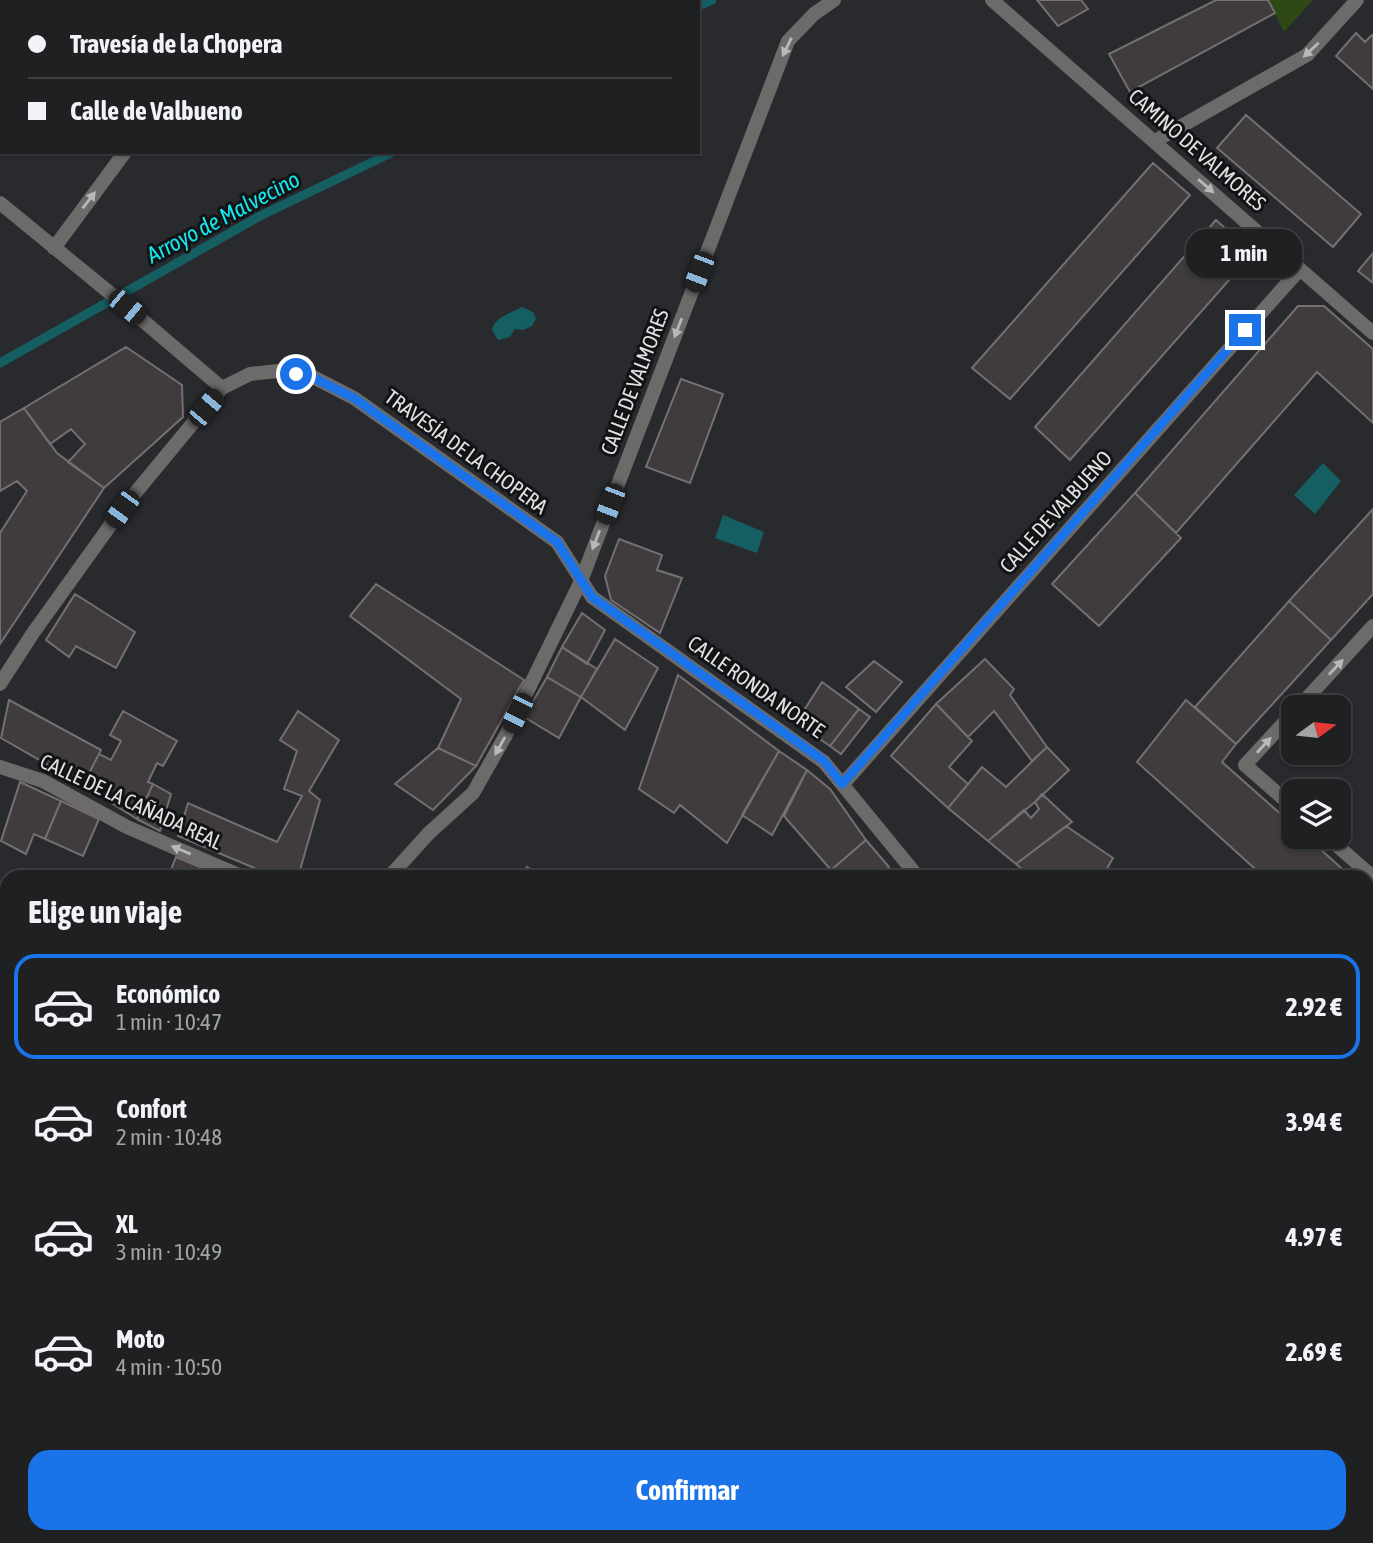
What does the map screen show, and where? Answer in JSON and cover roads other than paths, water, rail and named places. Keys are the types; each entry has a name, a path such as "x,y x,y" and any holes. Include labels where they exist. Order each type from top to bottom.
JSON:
{"street":[{"name":"CALLE DE VALMORES","path":"395,870 429,833 473,793 506,735 581,581 788,41 814,14 834,0"},
{"name":"CAMINO DE VALMORES","path":"992,0 1373,333"},
{"path":"1155,141 1307,55 1357,0"},
{"path":"54,248 124,154"},
{"path":"0,203 222,388"},
{"name":"CALLE DE VALBUENO","path":"842,784 1300,269"},
{"name":"TRAVESÍA DE LA CHOPERA","path":"0,684 122,509 222,388 250,374 278,370 314,378 354,398 557,542 581,581"},
{"name":"CALLE RONDA NORTE","path":"581,581 592,597 824,761 910,870"},
{"path":"1309,695 1373,626"},
{"path":"1281,726 1245,765 1281,796"},
{"name":"CALLE DE LA CAÑADA REAL","path":"0,767 43,781 127,827 227,870"},
{"path":"1341,849 1365,870"}],"water":[{"path":"522,307 533,312 536,319 532,326 523,330 515,329 510,337 498,340 492,330 493,326 504,316"},
{"path":"1323,463 1341,481 1315,514 1294,495"},
{"path":"723,515 764,532 757,553 715,538"}],"waterway":[{"name":"Arroyo de Malvecino","path":"700,5 712,0"},
{"name":"Arroyo de Malvecino","path":"0,363 260,216 389,154"}]}
